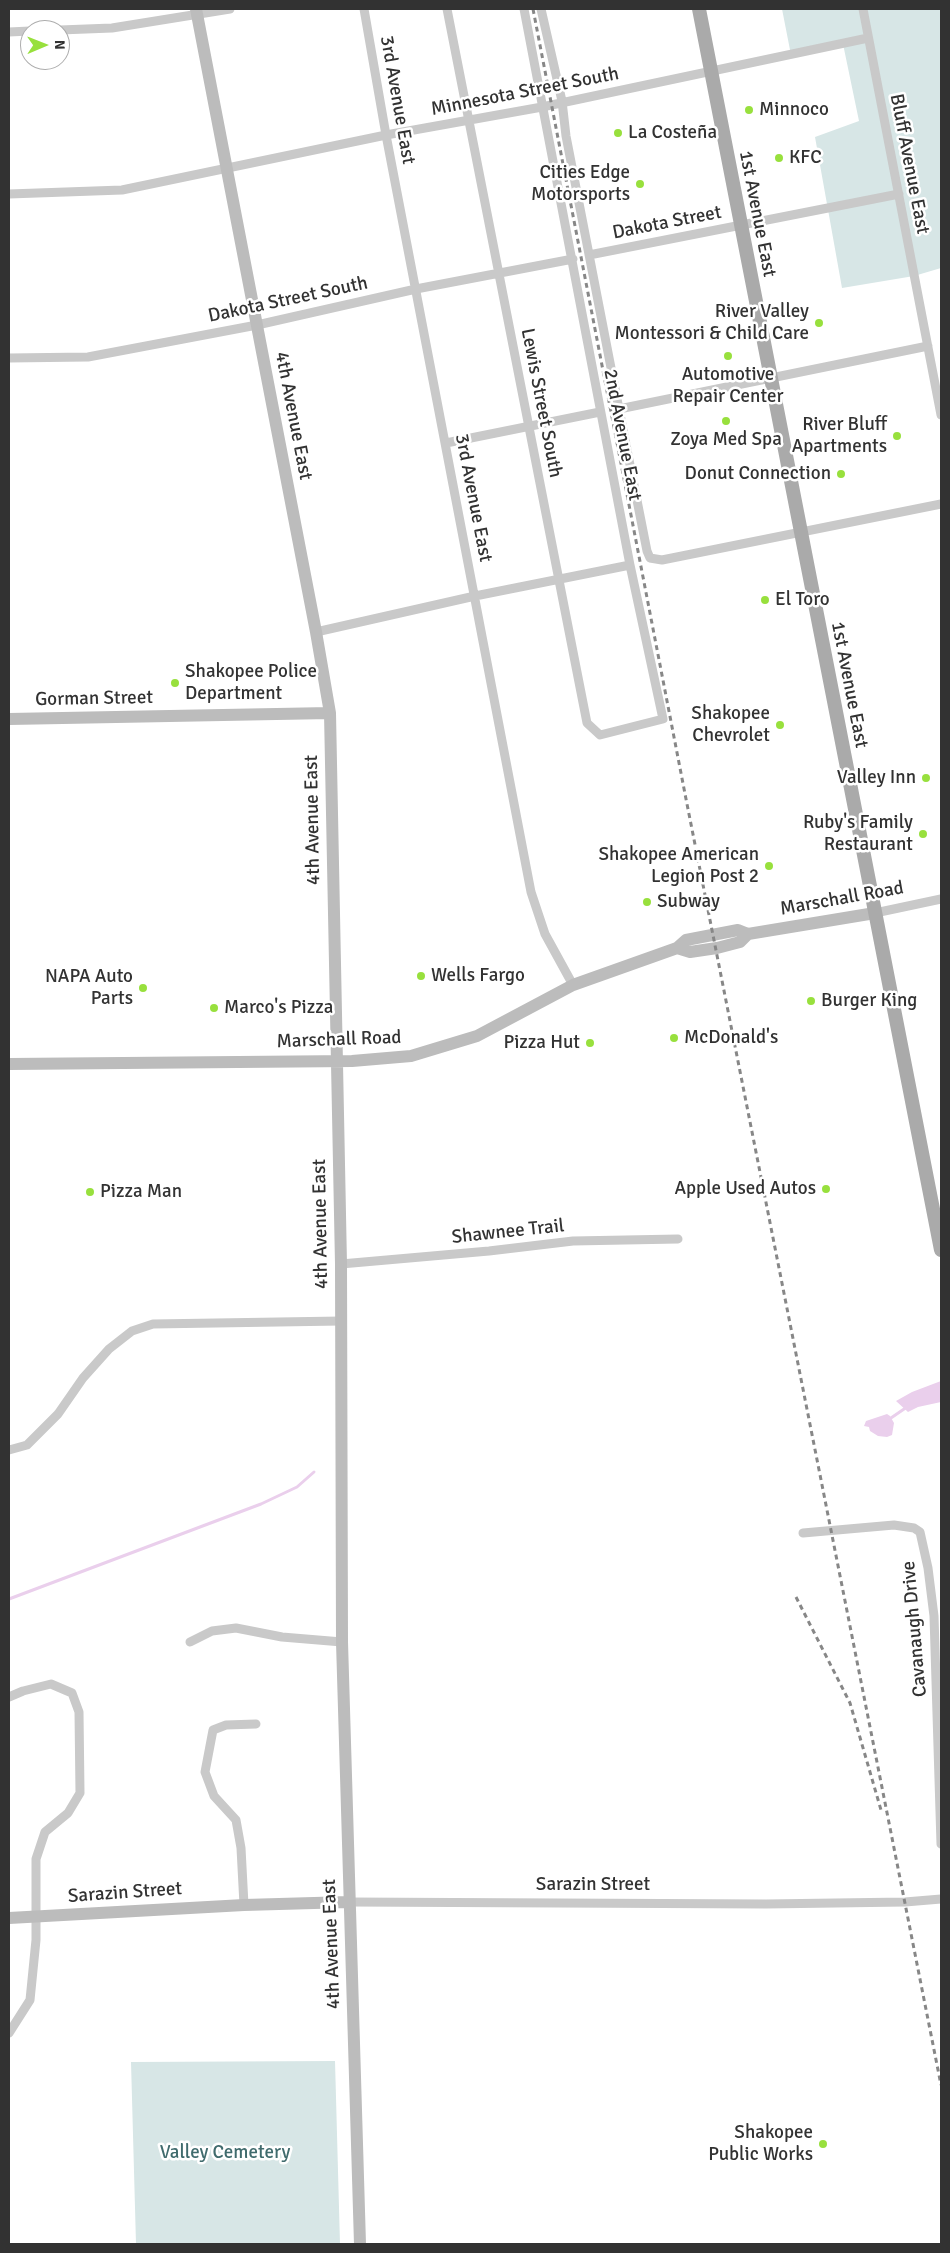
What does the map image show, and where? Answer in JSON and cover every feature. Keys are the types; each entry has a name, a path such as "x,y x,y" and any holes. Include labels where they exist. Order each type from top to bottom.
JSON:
{"main road":[{"name":"1st Avenue East","path":"698,9 941,1250"}],"street":[{"path":"70,30 112,28 196,12 230,9"},
{"name":"3rd Avenue East","path":"364,9 386,135 531,892 545,934 572,985"},
{"name":"Lewis Street South","path":"447,9 587,723 600,735 663,720"},
{"name":"2nd Avenue East","path":"524,9 573,258 600,412 663,720"},
{"name":"2nd Avenue East","path":"541,9 562,101 566,136 647,551 650,558 662,560 800,532"},
{"name":"Bluff Avenue East","path":"862,9 941,415"},
{"name":"4th Avenue East","path":"196,12 330,713 341,1264 342,1642 360,2244"},
{"name":"Minnesota Street South","path":"9,194 122,190 226,170 386,135 542,107 562,101 711,72 868,38"},
{"name":"Dakota Street","path":"589,255 899,194"},
{"name":"Dakota Street South","path":"9,358 88,357 257,325 416,289 573,258"},
{"path":"619,409 928,346"},
{"path":"446,443 600,412"},
{"path":"800,532 941,504"},
{"path":"316,632 475,596 630,565"},
{"name":"Gorman Street","path":"9,719 330,713"},
{"name":"Marschall Road","path":"9,1064 336,1060 411,1056 477,1036 572,985 677,948 686,940 738,930 748,934 876,913 941,899"},
{"name":"Shawnee Trail","path":"341,1264 489,1251 573,1241 678,1239"},
{"path":"9,1450 27,1445 58,1414 83,1378 109,1349 132,1331 153,1324 341,1321"},
{"name":"Cavanaugh Drive","path":"803,1533 894,1525 914,1528 920,1532 928,1568 934,1616 941,1844"},
{"path":"190,1642 212,1630 236,1628 282,1637 342,1642"},
{"path":"9,1697 23,1691 51,1684 72,1693 79,1712 80,1793 68,1813 45,1832 36,1859 36,1940 30,2000 9,2034"},
{"path":"244,1905 241,1848 236,1820 214,1796 205,1772 213,1730 226,1725 256,1724"},
{"name":"Sarazin Street","path":"9,1918 244,1905 349,1902 757,1904 905,1902 941,1899"}],"green space":[{"path":"782,9 941,9 941,268 914,276 842,288 815,137 859,121 843,44 791,55"},
{"name":"Valley Cemetery","path":"335,2061 340,2244 136,2244 131,2062"}],"shaded area":[{"path":"941,1381 941,1402 918,1407 908,1412 896,1401 912,1392"},
{"path":"887,1414 894,1423 892,1435 887,1437 878,1436 870,1431 869,1427 864,1426 866,1421"}],"waterway":[{"path":"888,1420 907,1407"},
{"path":"9,1599 261,1504 297,1487 314,1472"}],"railway":[{"path":"533,9 686,799 941,2085"},
{"path":"796,1597 850,1703 881,1810"}],"place":[{"name":"Minnoco","path":"749,110"},
{"name":"La Costeña","path":"618,133"},
{"name":"KFC","path":"779,158"},
{"name":"Cities Edge Motorsports","path":"640,184"},
{"name":"River Valley Montessori & Child Care","path":"819,323"},
{"name":"Automotive Repair Center","path":"728,356"},
{"name":"Zoya Med Spa","path":"726,421"},
{"name":"River Bluff Apartments","path":"897,436"},
{"name":"Donut Connection","path":"841,474"},
{"name":"El Toro","path":"765,600"},
{"name":"Shakopee Police Department","path":"175,683"},
{"name":"Shakopee Chevrolet","path":"780,725"},
{"name":"Valley Inn","path":"926,778"},
{"name":"Ruby's Family Restaurant","path":"923,834"},
{"name":"Shakopee American Legion Post 2","path":"769,866"},
{"name":"Subway","path":"647,902"},
{"name":"Wells Fargo","path":"421,976"},
{"name":"NAPA Auto Parts","path":"143,988"},
{"name":"Burger King","path":"811,1001"},
{"name":"Marco's Pizza","path":"214,1008"},
{"name":"McDonald's","path":"674,1038"},
{"name":"Pizza Hut","path":"590,1043"},
{"name":"Apple Used Autos","path":"826,1189"},
{"name":"Pizza Man","path":"90,1192"},
{"name":"Shakopee Public Works","path":"823,2144"}]}
